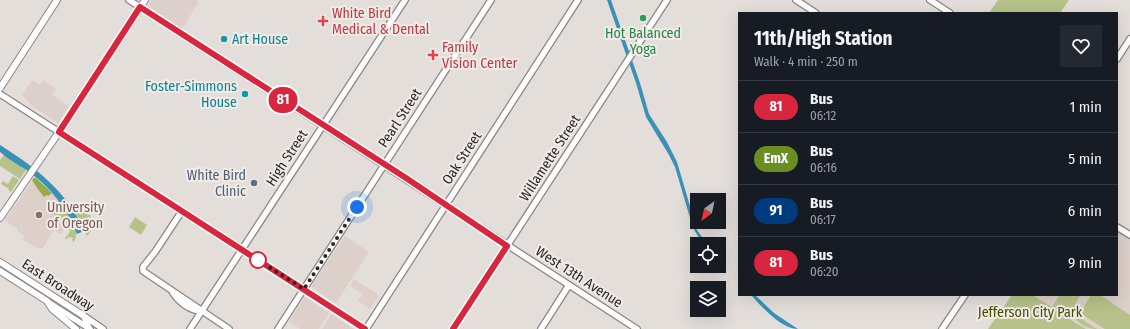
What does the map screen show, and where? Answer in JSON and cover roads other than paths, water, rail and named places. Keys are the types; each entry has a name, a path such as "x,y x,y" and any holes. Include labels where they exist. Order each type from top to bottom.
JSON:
{"main road":[{"path":"0,88 57,0"},
{"name":"West 13th Avenue","path":"129,0 569,285 629,327 637,329"},
{"path":"0,218 59,132 145,0"},
{"name":"High Street","path":"190,329 405,0"},
{"name":"Pearl Street","path":"278,329 491,0"},
{"name":"Oak Street","path":"365,329 578,0"},
{"name":"Willamette Street","path":"453,329 667,0"},
{"path":"796,0 814,12"},
{"path":"930,0 948,12"},
{"path":"1118,57 1130,39"},
{"path":"0,94 365,329"},
{"path":"182,211 143,270 145,274 198,307 229,329"},
{"path":"1118,227 1130,235"},
{"name":"East Broadway","path":"0,262 103,329"},
{"name":"East Broadway","path":"0,271 89,329"},
{"path":"541,329 569,285"},
{"path":"942,329 964,296"},
{"path":"47,301 52,309 76,329"},
{"path":"84,316 89,329"}],"water":[{"path":"607,0 611,0 640,83 649,114 667,142 677,162 690,206 690,218 675,167 646,117 636,83"},
{"path":"0,145 26,162 60,192 77,217 84,231 77,234 69,216 51,191 36,177 0,152"},
{"path":"694,229 697,229 702,237 699,237"},
{"path":"752,296 756,296 774,313 798,329 785,325 766,311"}],"place":[{"name":"Hot Balanced Yoga","path":"643,18"},
{"name":"White Bird Medical & Dental","path":"323,21"},
{"name":"Art House","path":"224,39"},
{"name":"Family Vision Center","path":"433,55"},
{"name":"Foster-Simmons House","path":"245,94"},
{"name":"White Bird Clinic","path":"254,183"},
{"name":"University of Oregon","path":"39,215"}],"park label":[{"name":"Jefferson City Park","path":"1030,312"}]}
